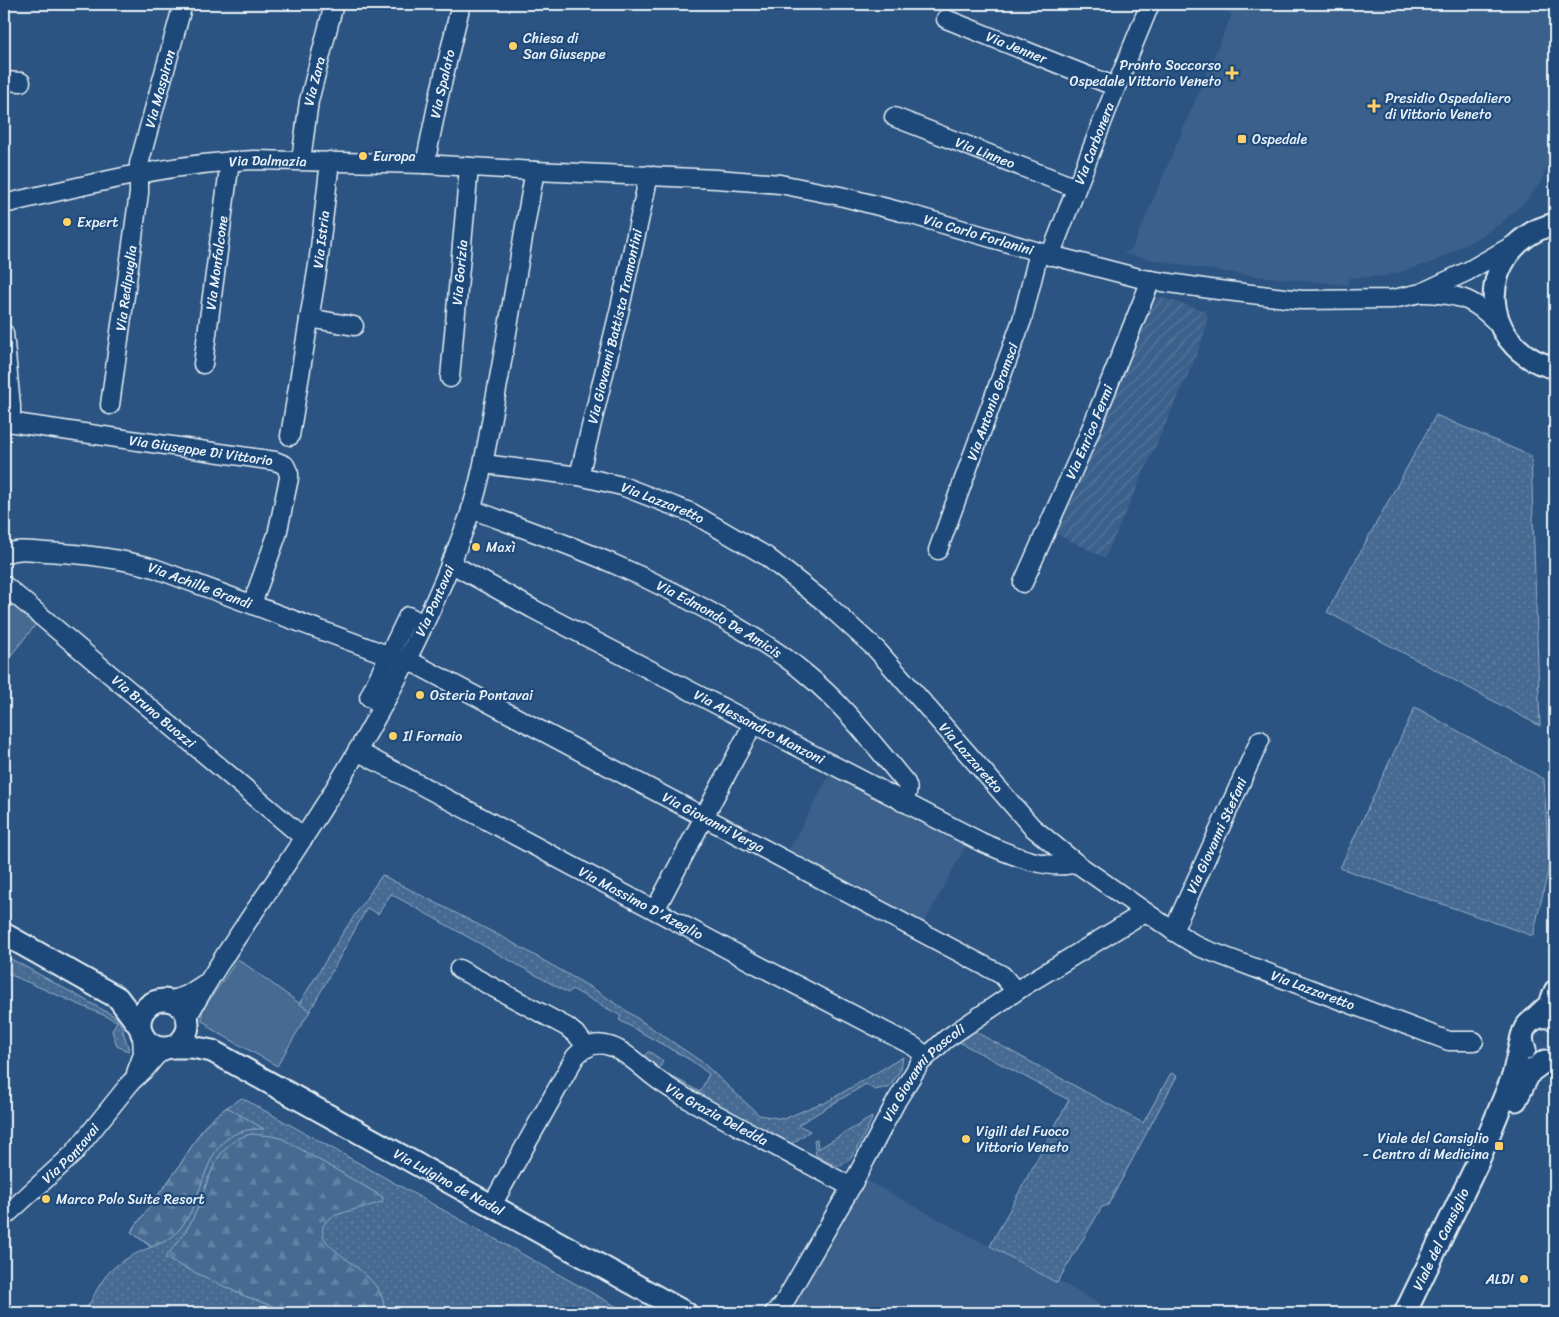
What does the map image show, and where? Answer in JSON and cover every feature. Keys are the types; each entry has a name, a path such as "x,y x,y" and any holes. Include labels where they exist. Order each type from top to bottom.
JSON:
{"main road":[{"path":"1555,224 1535,230 1516,244 1504,259 1497,275 1495,293 1496,311 1502,328 1510,340 1520,351 1532,359 1555,367"},
{"path":"1532,359 1555,385"},
{"path":"4,934 118,998 136,1002 161,1001 181,1007 187,1020 186,1034 182,1039 169,1047 153,1046 118,998"},
{"path":"1550,1059 1531,1057 1522,1044 1522,1036 1524,1029 1545,1019 1555,991"},
{"path":"141,1031 143,1012 161,1001"},
{"name":"Via Luigino de Nadal","path":"187,1020 212,1051"},
{"name":"Viale del Cansiglio","path":"1405,1313 1477,1164 1513,1076 1522,1036"},
{"name":"Via Luigino de Nadal","path":"169,1047 192,1047 212,1051 686,1313"},
{"name":"Viale del Cansiglio","path":"1477,1164 1511,1110 1530,1072 1550,1059"}],"street":[{"name":"Via Maspiron","path":"138,173 183,4"},
{"name":"Via Zara","path":"301,160 309,101 334,4"},
{"name":"Via Spalato","path":"425,164 460,4"},
{"name":"Via Carbonera","path":"1045,254 1076,188 1150,4"},
{"name":"Via Jenner","path":"946,19 1116,87"},
{"name":"Via Linneo","path":"894,117 1076,188"},
{"name":"Via Dalmazia","path":"4,204 163,168 230,161 301,160 425,164 535,171"},
{"name":"Via Monfalcone","path":"203,364 230,161"},
{"name":"Via Istria","path":"290,436 318,265 330,161"},
{"name":"Via Gorizia","path":"450,378 469,167"},
{"name":"Via Carlo Forlanini","path":"535,171 649,175 780,184 902,212 1045,254 1151,280 1302,300 1392,299 1421,293 1468,271 1516,244"},
{"name":"Via Pontavai","path":"187,1020 208,980 304,838 357,751 382,704 398,657 423,624 450,563 471,509 484,464 535,171"},
{"name":"Via Redipuglia","path":"110,405 139,193 138,173"},
{"name":"Via Giovanni Battista Tramontini","path":"579,476 620,308 649,175"},
{"name":"Via Antonio Gramsci","path":"938,550 1045,254"},
{"name":"Via Enrico Fermi","path":"1023,583 1086,441 1151,280"},
{"name":"Via Carlo Forlanini","path":"1421,293 1444,294 1467,300 1488,313 1502,328"},
{"path":"309,318 354,326"},
{"path":"4,333 11,406 11,415 6,423"},
{"name":"Via Giuseppe Di Vittorio","path":"6,423 275,461 285,465 289,478 282,518 252,604"},
{"name":"Via Lazzaretto","path":"484,464 579,476 622,486 692,513 747,544 823,601 877,650 904,679 1014,809 1032,827 1076,863 1172,931 1199,947 1449,1041 1474,1041"},
{"name":"Via Edmondo De Amicis","path":"471,509 651,580 716,615 779,654 823,689 849,716 906,783 908,792 902,802"},
{"name":"Via Achille Grandi","path":"4,554 14,550 77,553 127,560 154,568 398,657"},
{"name":"Via Alessandro Manzoni","path":"450,563 533,609 981,842 1004,852 1050,865 1076,863"},
{"name":"Via Bruno Buozzi","path":"4,585 304,838"},
{"name":"Via Giovanni Verga","path":"398,657 1002,975 1016,991"},
{"path":"655,910 753,724"},
{"name":"Via Giovanni Stefani","path":"1172,931 1260,740"},
{"name":"Via Massimo D'Azeglio","path":"357,751 913,1046 926,1056"},
{"name":"Via Giovanni Pascoli","path":"778,1312 851,1187 897,1100 914,1071 926,1056 946,1039 1016,991 1146,912"},
{"path":"459,969 567,1027 578,1036 587,1048 578,1053 571,1063 492,1205"},
{"name":"Via Pontavai","path":"161,1001 182,998 208,980"},
{"name":"Via Pontavai","path":"131,1082 142,1060 144,1048 141,1031"},
{"name":"Via Grazia Deledda","path":"587,1048 602,1045 618,1049 662,1083 686,1098 851,1187"},
{"name":"Via Pontavai","path":"4,1217 73,1154 131,1082 156,1056 169,1047"}],"shaded area":[{"name":"Presidio Ospedaliero di Vittorio Veneto","path":"1225,4 1555,4 1555,164 1548,164 1541,182 1526,201 1500,224 1483,235 1433,262 1386,276 1349,278 1348,285 1246,275 1123,254 1132,249 1232,14 1222,10"},
{"path":"1159,297 1207,311 1207,324 1196,357 1105,558 1053,532 1152,299"},
{"path":"831,772 968,842 923,925 787,853"},
{"path":"864,1179 1057,1283 1058,1281 1065,1284 1116,1313 795,1313 794,1305"}],"green space":[{"path":"1436,415 1531,456 1540,726 1327,612"},
{"path":"4,598 36,624 4,664"},
{"path":"1415,707 1544,779 1549,867 1533,936 1340,868"},
{"path":"382,875 506,939 597,991 702,1062 759,1115 784,1119 821,1103 823,1104 903,1057 901,1069 889,1088 875,1090 866,1084 798,1125 810,1131 790,1145 687,1089 652,1065 644,1056 648,1052 663,1061 659,1069 700,1092 709,1074 692,1061 619,1020 621,1016 572,989 568,993 391,894 378,914 367,908 310,1011 299,1004 344,931"},
{"path":"4,955 116,1017 121,1025 129,1050 117,1046 112,1031 117,1021 4,972"},
{"path":"238,959 310,1011 277,1066 208,1027 209,1025 202,1021 202,1012 206,1005"},
{"path":"974,1031 1143,1123 1171,1073 1177,1076 1108,1205 1102,1207 1057,1283 990,1246 1069,1100 959,1042"},
{"path":"242,1098 628,1313 83,1313 109,1272 128,1258 151,1247 131,1232 178,1168 209,1121"},
{"path":"227,1107 264,1129 243,1131 227,1139 216,1151 208,1166 196,1200 178,1231 173,1236 152,1247 131,1232 178,1168 209,1121"},
{"path":"872,1117 858,1147 843,1164 835,1165 816,1155 814,1140 817,1139 818,1149"},
{"path":"251,1134 283,1139 383,1197 382,1202 334,1216 325,1223 323,1234 333,1249 373,1282 384,1302 383,1313 291,1313 242,1295 165,1258 192,1220 212,1169 219,1157 237,1139"}],"place":[{"name":"Chiesa di San Giuseppe","path":"513,46"},
{"name":"Pronto Soccorso Ospedale Vittorio Veneto","path":"1232,73"},
{"name":"Presidio Ospedaliero di Vittorio Veneto","path":"1374,106"},
{"name":"Ospedale","path":"1242,139"},
{"name":"Europa","path":"363,156"},
{"name":"Expert","path":"67,222"},
{"name":"Maxì","path":"476,547"},
{"name":"Osteria Pontavai","path":"420,695"},
{"name":"Il Fornaio","path":"393,736"},
{"name":"Vigili del Fuoco Vittorio Veneto","path":"966,1139"},
{"name":"Viale del Cansiglio - Centro di Medicina","path":"1499,1146"},
{"name":"Marco Polo Suite Resort","path":"46,1199"},
{"name":"ALDI","path":"1524,1279"}]}
